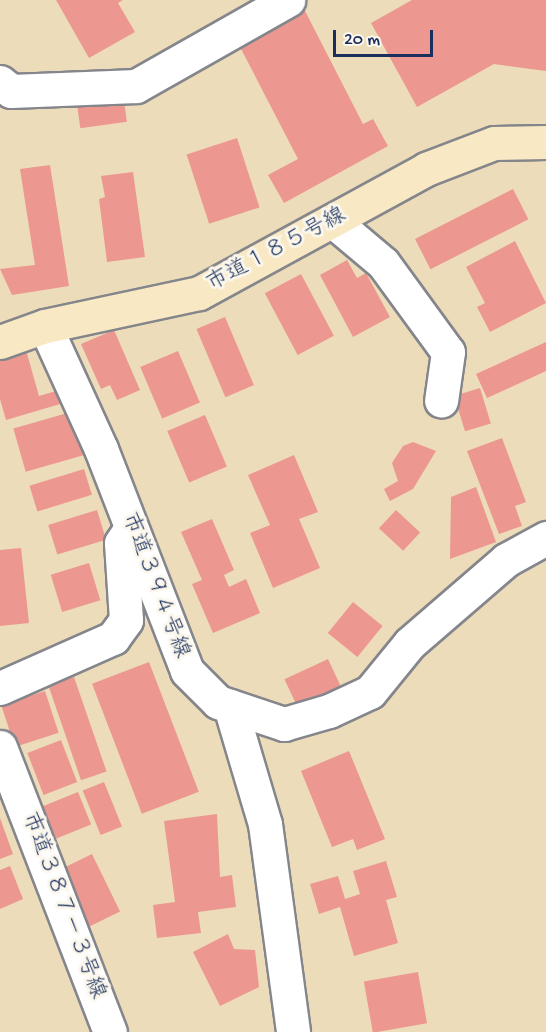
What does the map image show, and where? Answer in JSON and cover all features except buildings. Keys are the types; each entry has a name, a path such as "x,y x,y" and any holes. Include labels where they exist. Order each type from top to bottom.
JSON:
{"street":[{"path":"0,82 12,91 136,86 288,0"},
{"name":"市道１８５号線","path":"0,342 45,326 199,293 426,169 494,144 546,142"},
{"path":"333,221 383,263 448,352 441,400"},
{"name":"市道３９４号線","path":"45,326 101,449 187,671 218,702 284,724 329,711 370,692 410,643 506,560 546,538"},
{"path":"0,687 113,638 126,620 121,543 131,528"},
{"path":"230,706 264,824 293,1032"},
{"name":"市道３８７－３号線","path":"0,747 110,1032"}]}
